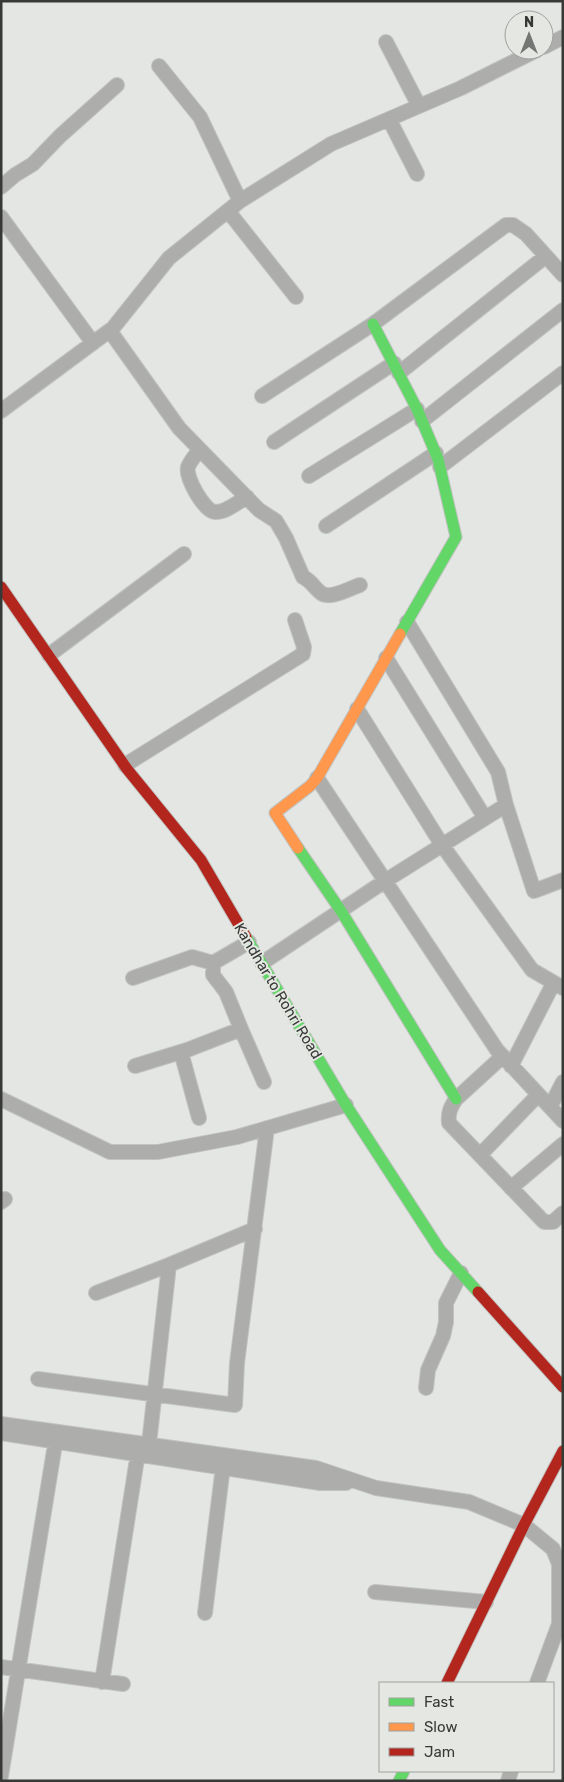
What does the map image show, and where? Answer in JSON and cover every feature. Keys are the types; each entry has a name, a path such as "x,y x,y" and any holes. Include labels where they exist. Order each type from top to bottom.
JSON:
{"street":[{"path":"386,42 419,106"},
{"path":"1,410 110,331 169,258 240,201 330,144 461,88 517,60"},
{"path":"159,66 200,117 240,201"},
{"path":"1,187 15,175 33,164 60,136 116,85"},
{"path":"389,119 417,174"},
{"path":"228,211 296,297"},
{"path":"1,217 93,343"},
{"path":"262,396 373,324 506,225 514,225 526,234 563,275"},
{"path":"274,442 397,368 546,256"},
{"path":"309,476 419,415 563,310"},
{"path":"373,324 397,368 436,453 456,537 317,778 310,786 275,813 340,910 456,1099"},
{"path":"110,331 178,428 259,510 276,521 286,538 302,576 310,580 319,592 324,595 331,595 360,585"},
{"path":"440,467 563,373"},
{"path":"199,450 188,466 187,475 209,510 215,512 222,511 247,497"},
{"path":"326,526 436,453"},
{"path":"49,655 184,554"},
{"name":"Kandhar to Rohri Road","path":"1,588 125,765 201,860 346,1105 440,1250 563,1387"},
{"path":"125,765 303,654 304,647 295,620"},
{"path":"407,622 498,772 506,805 534,891 563,880"},
{"path":"386,658 486,818"},
{"path":"357,709 442,845 532,970 558,986 507,1061 456,1099 448,1115 449,1123 544,1222 553,1222 563,1213"},
{"path":"317,778 507,1061 563,1121"},
{"path":"262,963 340,910 506,805"},
{"path":"133,978 192,957 213,963 249,942"},
{"path":"213,963 214,975 226,992 264,1082"},
{"path":"135,1066 181,1052 241,1029"},
{"path":"181,1052 199,1118"},
{"path":"550,1107 563,1082"},
{"path":"480,1155 538,1095"},
{"path":"1,1100 110,1152 158,1152 237,1137 346,1105"},
{"path":"38,1379 235,1405 238,1363 267,1128"},
{"path":"511,1188 563,1144"},
{"path":"96,1294 255,1229"},
{"path":"102,1682 142,1447 155,1394 169,1265"},
{"path":"426,1388 428,1370 443,1336 446,1322 446,1302 461,1273"},
{"path":"1,1424 56,1436"},
{"path":"1,1433 56,1436 142,1447 224,1462 316,1468 376,1488 469,1502 524,1525 553,1549 559,1564 559,1624 537,1682"},
{"path":"1,1776 56,1436"},
{"path":"447,1682 524,1525 563,1451"},
{"path":"205,1613 224,1462"},
{"path":"376,1592 486,1602"},
{"path":"1,1667 123,1684"}],"traffic: fast":[{"path":"373,324 417,409 438,459 456,537 400,634"},
{"path":"298,848 341,911 456,1099"},
{"path":"246,937 346,1105 440,1250 478,1292"},
{"path":"399,1781 404,1772"}],"traffic: slow":[{"path":"298,848 275,813 310,786 317,778 400,634"}],"traffic: jam":[{"path":"1,587 127,769 201,860 246,937"},
{"path":"478,1292 563,1387"},
{"path":"447,1682 524,1525 563,1451"}]}
